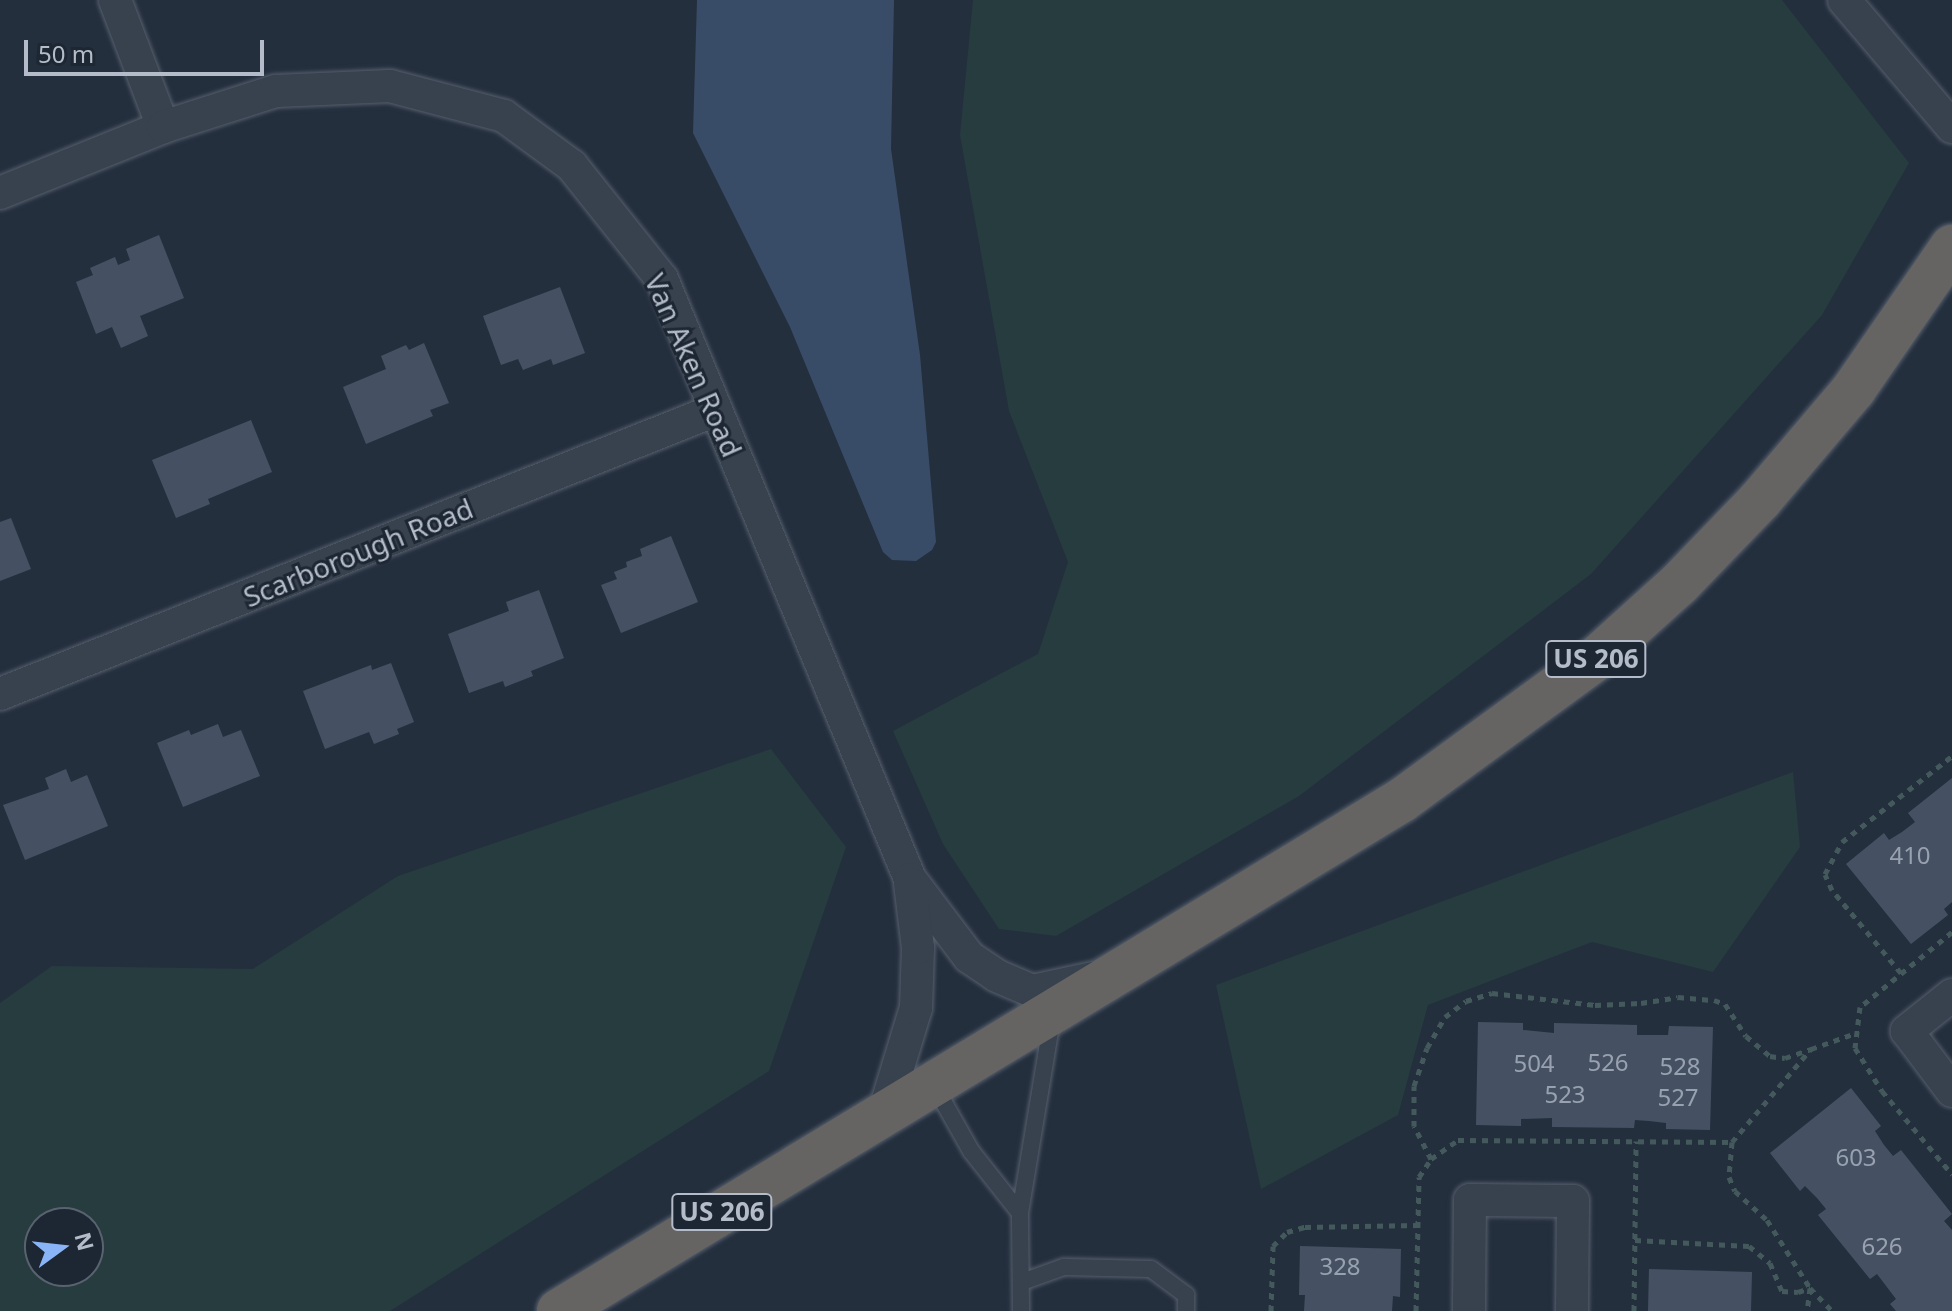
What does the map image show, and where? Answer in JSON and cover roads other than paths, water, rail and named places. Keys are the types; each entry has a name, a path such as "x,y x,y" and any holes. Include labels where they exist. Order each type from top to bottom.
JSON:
{"highway":[{"name":"US 206","path":"559,1311 1123,972 1402,800 1597,658 1679,584 1760,500 1854,389 1952,247"}],"street":[{"path":"115,0 163,127"},
{"path":"1844,0 1952,127"},
{"name":"Van Aken Road","path":"0,193 163,127 276,91 390,86 504,116 572,166 662,279 910,879 969,957 997,976 1033,991 1123,972"},
{"name":"Scarborough Road","path":"0,694 716,410"},
{"name":"Van Aken Road","path":"884,1113 916,1008 918,948 910,879"},
{"path":"1952,995 1907,1031 1952,1091"},
{"path":"1469,1311 1470,1200 1485,1200 1573,1201 1572,1311"}],"lane":[{"path":"1021,1311 1020,1213 1053,1013"},
{"path":"934,1084 971,1151 1020,1213"},
{"path":"1022,1282 1064,1267 1151,1269 1186,1295 1186,1311"}],"water":[{"path":"697,0 894,0 891,149 920,355 936,542 932,550 916,561 892,560 883,552 790,327 693,133"}]}
